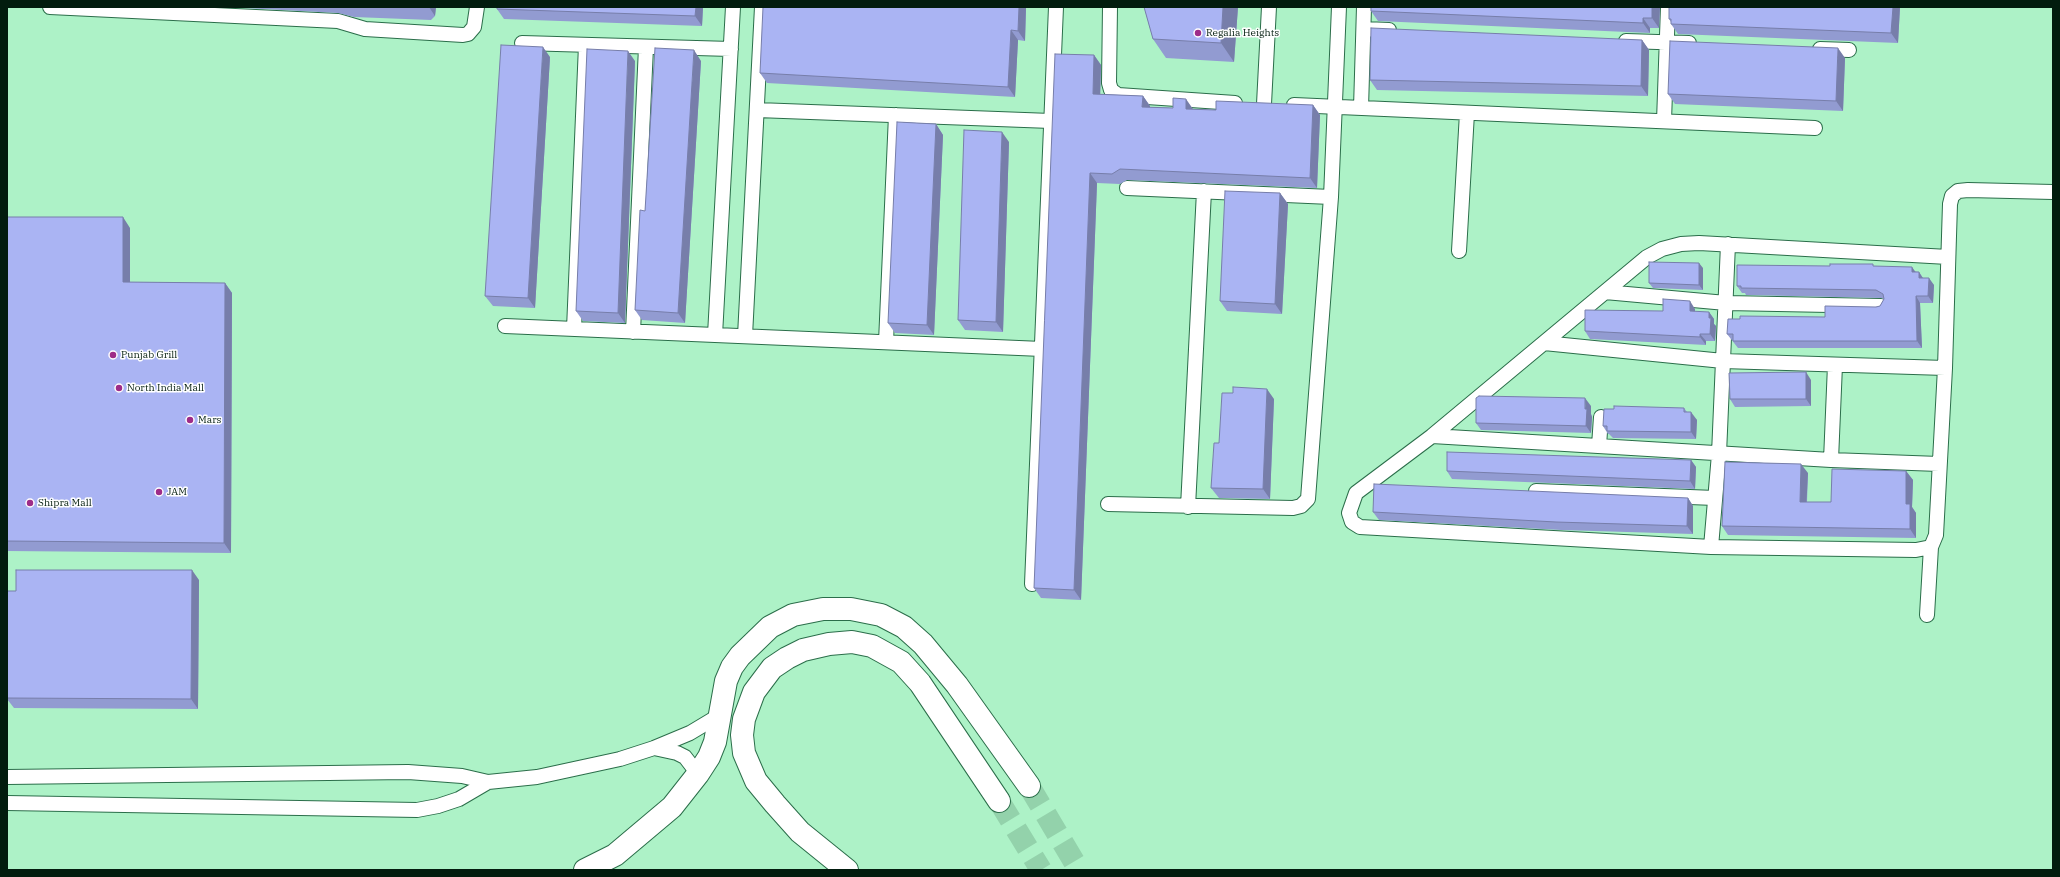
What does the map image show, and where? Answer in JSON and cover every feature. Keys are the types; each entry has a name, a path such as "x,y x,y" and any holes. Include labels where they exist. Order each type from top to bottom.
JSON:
{"highway":[{"path":"585,870 615,855 672,807 698,774 709,757 715,742 726,681 740,656 770,626 793,616 824,609 851,609 881,615 904,627 923,644 957,685 1029,786"},
{"path":"847,870 800,832 775,804 756,781 744,752 742,735 744,719 754,692 772,668 798,652 829,644 852,642 872,646 901,662 920,683 999,801"}],"street":[{"path":"50,7 338,21 365,29 463,35 468,34 474,27 477,7"},
{"path":"715,335 733,7"},
{"path":"745,336 762,7"},
{"path":"1032,584 1056,7"},
{"path":"1110,7 1109,83 1111,90 1118,95 1264,104 1815,128"},
{"path":"1264,104 1269,7"},
{"path":"1108,504 1293,508 1302,506 1308,499 1331,197 1339,7"},
{"path":"1361,108 1364,7"},
{"path":"1664,122 1668,7"},
{"path":"1364,29 1404,31"},
{"path":"1611,40 1706,44"},
{"path":"522,43 731,49"},
{"path":"574,329 586,45"},
{"path":"633,332 646,47"},
{"path":"1810,49 1849,50"},
{"path":"757,110 1051,121"},
{"path":"1459,251 1467,113"},
{"path":"886,342 896,115"},
{"path":"1127,188 1331,197"},
{"path":"1188,506 1204,191"},
{"path":"1927,615 1931,548 1936,535 1945,368 1950,204 1952,196 1958,191 2053,192"},
{"path":"1931,548 1916,550 1711,547 1360,527 1352,522 1349,512 1356,493 1432,436 1647,257 1662,249 1681,244 1728,244 1948,257"},
{"path":"1711,547 1719,454 1728,244"},
{"path":"1605,292 1726,304 1881,306"},
{"path":"505,326 1042,349"},
{"path":"1544,343 1724,362 1945,368"},
{"path":"1831,460 1835,366"},
{"path":"1598,446 1601,417"},
{"path":"1432,436 1719,454 1939,464"},
{"path":"1526,491 1716,498"},
{"path":"7,777 408,772 462,776 488,782 537,777 620,759 654,748 690,733 720,715"},
{"path":"654,748 678,753 685,757 698,774"},
{"path":"7,802 416,810 438,806 459,799 488,782"}],"building":[{"path":"497,7 696,7 695,16 497,9"},
{"path":"763,7 1019,7 1018,31 1011,30 1008,87 760,73"},
{"path":"1144,7 1223,7 1221,43 1153,39"},
{"path":"1371,7 1652,7 1652,18 1643,18 1643,23 1371,11"},
{"path":"1669,7 1893,7 1891,33 1671,24 1671,19 1669,19"},
{"path":"1371,28 1642,40 1641,86 1370,80"},
{"path":"1670,41 1838,48 1836,101 1668,94"},
{"path":"501,45 543,47 528,298 485,296"},
{"path":"655,48 694,50 678,313 635,310 640,210 645,211"},
{"path":"587,49 628,51 618,313 576,311"},
{"path":"1055,54 1094,55 1093,94 1143,96 1142,107 1173,108 1173,98 1186,99 1186,109 1216,110 1216,101 1313,105 1310,178 1120,169 1112,174 1090,173 1074,590 1034,588"},
{"path":"897,122 936,124 927,325 888,323"},
{"path":"964,130 1002,132 996,322 958,320"},
{"path":"1225,191 1280,193 1275,304 1220,301"},
{"name":"North India Mall","path":"7,217 123,217 123,282 225,283 224,543 7,541"},
{"path":"1649,262 1699,263 1699,285 1649,283"},
{"path":"1830,264 1873,264 1873,266 1912,267 1912,272 1919,272 1919,278 1929,278 1928,296 1916,296 1917,341 1733,341 1733,334 1727,334 1728,319 1740,319 1740,316 1825,317 1825,306 1880,306 1884,299 1883,294 1876,290 1741,288 1741,286 1737,286 1737,265 1830,266"},
{"path":"1663,299 1690,301 1690,311 1709,312 1709,318 1711,318 1710,334 1700,334 1700,337 1585,331 1585,310 1663,311"},
{"path":"1806,372 1806,399 1730,399 1729,373"},
{"path":"1233,387 1267,389 1263,489 1211,488 1214,443 1219,443 1222,393 1233,393"},
{"path":"1479,396 1585,398 1585,409 1587,409 1586,426 1476,423 1476,398"},
{"path":"1614,406 1684,408 1684,412 1691,412 1691,432 1607,431 1607,426 1603,426 1604,409 1614,409"},
{"path":"1447,452 1691,460 1690,481 1447,471"},
{"path":"1725,462 1801,464 1800,502 1831,502 1832,469 1906,471 1906,504 1910,504 1910,529 1722,526"},
{"path":"1374,484 1688,498 1687,526 1556,522 1373,512"},
{"path":"16,570 192,570 191,699 7,698 7,591 16,591"}],"tunnel":[{"path":"1029,786 1079,870"},
{"path":"999,801 1041,870"}],"place":[{"name":"Regalia Heights","path":"1198,33"},
{"name":"Punjab Grill","path":"113,355"},
{"name":"North India Mall","path":"119,388"},
{"name":"Mars","path":"190,420"},
{"name":"JAM","path":"159,492"},
{"name":"Shipra Mall","path":"30,503"}]}
